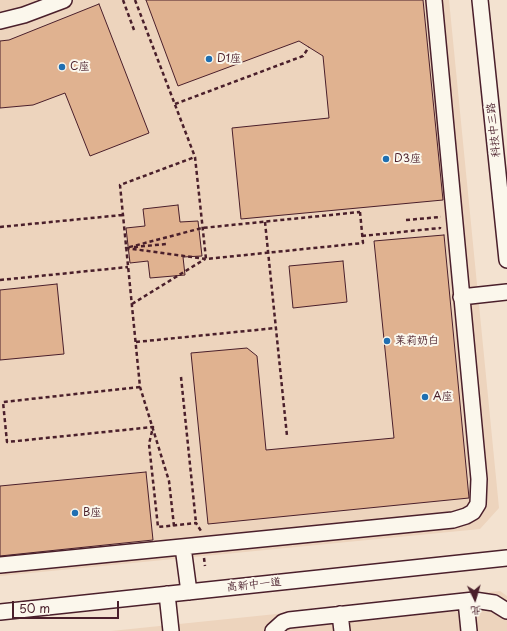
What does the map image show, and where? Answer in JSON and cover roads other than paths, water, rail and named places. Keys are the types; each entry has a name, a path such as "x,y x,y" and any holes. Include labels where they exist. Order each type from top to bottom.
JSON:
{"street":[{"path":"0,21 24,15 64,0"},
{"path":"0,565 453,520 473,512 478,504 480,486 453,215 434,0"},
{"name":"科技中三路","path":"480,0 507,260"},
{"path":"461,297 507,292"},
{"path":"183,547 189,592"},
{"name":"高新中一道","path":"0,612 507,558"},
{"path":"167,594 171,631"},
{"path":"466,601 469,631"},
{"path":"273,631 283,622 289,620 466,601 494,603 507,611"},
{"path":"340,614 342,631"}],"place":[{"name":"D1座","path":"209,59"},
{"name":"C座","path":"62,67"},
{"name":"D3座","path":"386,159"},
{"name":"茉莉奶白","path":"387,341"},
{"name":"A座","path":"425,397"},
{"name":"B座","path":"75,513"}]}
